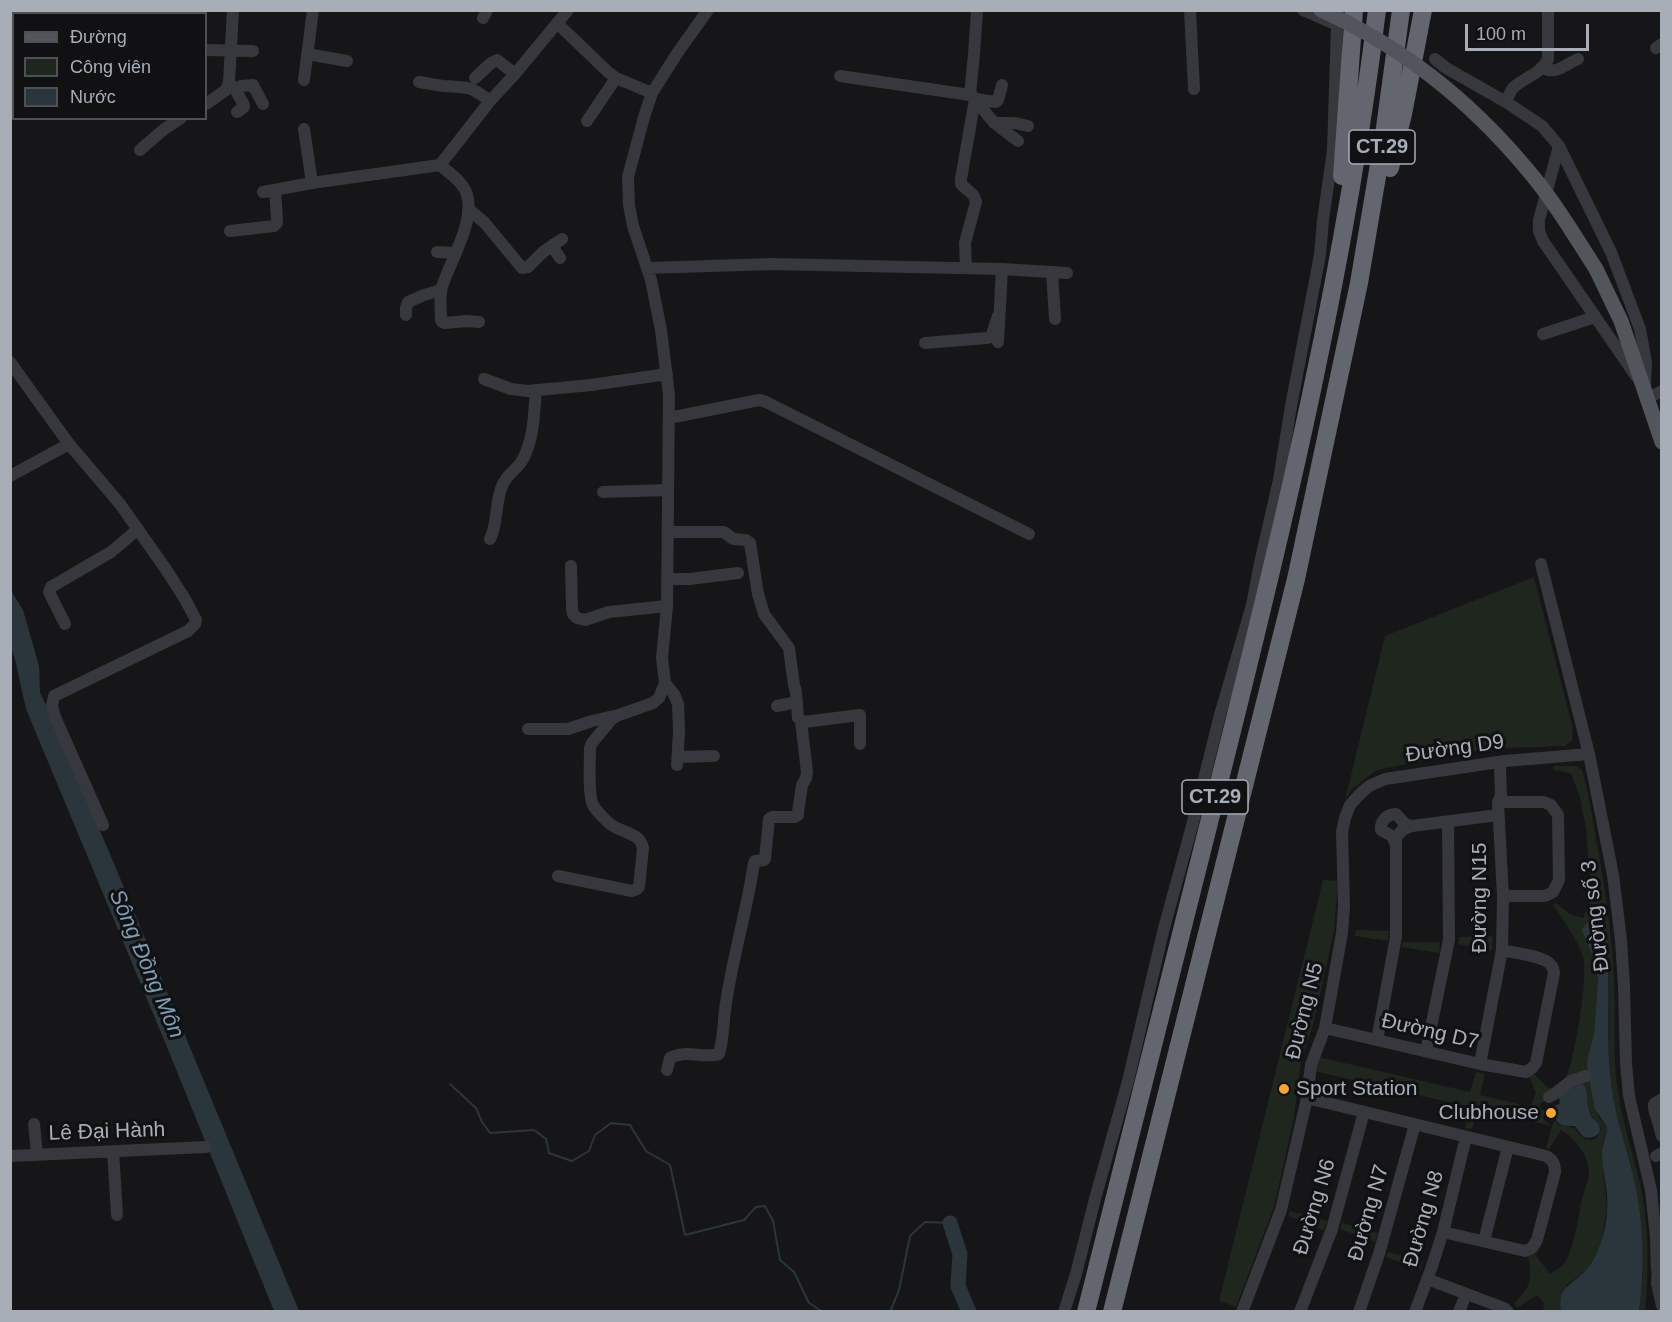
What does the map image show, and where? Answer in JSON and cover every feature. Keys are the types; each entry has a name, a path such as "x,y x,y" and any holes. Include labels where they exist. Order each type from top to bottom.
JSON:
{"highway":[{"path":"1335,280 1354,10"},
{"name":"CT.29","path":"1086,1311 1272,572 1335,280 1361,130 1377,10"},
{"name":"CT.29","path":"1112,1311 1296,579 1359,283 1384,135 1401,10"},
{"path":"1359,283 1403,114 1423,10"}],"main road":[{"path":"1321,10 1349,23 1401,55 1449,89 1487,124 1527,169 1555,206 1596,269 1621,321 1662,442"}],"street":[{"path":"233,10 230,50 232,86 244,105 237,112"},
{"path":"304,80 313,10"},
{"path":"230,231 274,226 277,219 269,191 440,165 490,101 568,10"},
{"path":"708,10 652,93 628,177 629,205 633,226 648,268 662,330 667,374 668,532 663,674 665,683 674,694 678,704 677,761 714,756"},
{"path":"966,268 965,243 976,202 971,192 962,184 961,179 974,98 977,10"},
{"path":"1190,10 1194,89"},
{"path":"1064,1311 1128,1081 1163,932 1220,715 1252,605 1279,480 1320,255 1335,123 1337,27 1303,10"},
{"path":"1506,102 1514,88 1542,68 1548,58 1548,10"},
{"path":"557,23 616,78 652,93"},
{"path":"207,50 253,51"},
{"path":"307,54 347,61"},
{"path":"1435,59 1542,126 1560,146 1611,252 1640,329 1646,362 1646,393"},
{"path":"1542,68 1557,71 1567,63 1578,59"},
{"path":"475,78 497,60 515,74"},
{"path":"840,76 996,102 1002,85"},
{"path":"587,121 616,78"},
{"path":"419,82 468,87 490,101"},
{"path":"207,103 232,86 253,85 262,104"},
{"path":"974,98 994,123 1018,141"},
{"path":"140,150 178,120"},
{"path":"994,123 1015,123 1028,126"},
{"path":"304,129 312,183"},
{"path":"1560,146 1539,220 1539,231 1543,241 1646,393"},
{"path":"440,165 462,185 466,193 468,209 464,232 441,290 442,322 479,322"},
{"path":"468,209 484,222 522,268 525,269 533,264 555,244"},
{"path":"555,244 554,249 560,258"},
{"path":"545,264 555,244"},
{"path":"437,252 456,253"},
{"path":"648,268 772,264 1002,269 1067,273"},
{"path":"998,342 1002,269"},
{"path":"1052,272 1055,319"},
{"path":"406,315 408,302 441,290"},
{"path":"925,343 991,337 998,316"},
{"path":"1542,334 1594,317"},
{"path":"10,385 14,367"},
{"path":"14,367 69,444 138,529 185,599 196,620 188,631 54,696 52,706 55,717 103,825"},
{"path":"484,379 511,389 536,390 667,374"},
{"path":"490,539 494,530 496,505 504,480 518,467 527,450 532,429 536,390"},
{"path":"1646,393 1662,391"},
{"path":"669,418 760,400 1029,534"},
{"path":"10,476 69,444"},
{"path":"603,492 668,490"},
{"path":"65,624 49,592 51,587 111,552 138,529"},
{"path":"667,1070 670,1058 674,1056 719,1054 726,1004 753,863 765,858 769,819 798,815 807,772 789,648 764,614 750,543 746,540 733,539 724,532 668,532"},
{"name":"Đường số 3","path":"1541,564 1589,754 1613,875 1621,940 1629,1096 1651,1190 1654,1216 1657,1273 1655,1311"},
{"path":"571,566 572,609 577,618 591,619 609,612 667,606"},
{"path":"667,579 690,579 738,573"},
{"path":"528,729 568,729 616,716 653,703 659,698 665,683"},
{"path":"777,706 797,702"},
{"path":"801,721 860,715 860,744"},
{"path":"558,876 632,891 640,885 642,842 638,837 610,824 593,805 591,797 590,748 616,716"},
{"name":"Đường D9","path":"1345,818 1350,805 1359,795 1369,786 1384,779 1496,762 1589,754"},
{"name":"Đường N15","path":"1480,1064 1502,950 1503,896 1498,802 1494,796 1496,762"},
{"path":"1498,802 1544,802 1551,805 1558,815 1559,880 1553,892 1545,896 1503,896"},
{"path":"1395,843 1392,836 1381,830 1385,818 1396,814 1405,824 1412,826"},
{"path":"1377,1040 1396,937 1396,838 1400,832 1412,826 1498,815"},
{"name":"Đường N5","path":"1242,1311 1281,1210 1307,1098 1311,1065 1325,1028 1342,933 1344,896 1342,831 1345,818"},
{"path":"1426,1051 1449,940 1448,822"},
{"name":"Đường D7","path":"1325,1028 1480,1064 1526,1072 1536,1063 1554,973 1550,963 1543,959 1502,950"},
{"path":"1549,1097 1571,1080 1586,1076"},
{"path":"1307,1098 1546,1156 1552,1160 1555,1172 1537,1240 1532,1248 1525,1251 1443,1232"},
{"path":"1662,1099 1654,1104 1654,1108 1662,1136"},
{"name":"Đường N6","path":"1300,1311 1332,1229 1364,1112"},
{"path":"34,1124 37,1154"},
{"name":"Đường N7","path":"1359,1311 1379,1254 1414,1124"},
{"name":"Đường N8","path":"1415,1311 1443,1232 1466,1137"},
{"name":"Lê Đại Hành","path":"10,1156 206,1147"},
{"path":"1484,1241 1508,1147"},
{"path":"113,1151 117,1215"},
{"path":"1651,1190 1662,1224"},
{"path":"1662,1251 1657,1273 1658,1293 1662,1306"},
{"path":"1427,1279 1508,1311"},
{"path":"1460,1311 1466,1294"}],"green space":[{"path":"1534,577 1573,729 1572,741 1564,746 1484,749 1377,770 1353,788 1345,800 1385,636"},
{"path":"1553,766 1576,766 1582,770 1602,870 1615,990 1616,1077 1642,1193 1646,1223 1648,1267 1645,1311 1639,1311 1643,1262 1640,1213 1611,1083 1609,979 1603,919 1585,938 1593,957 1598,979 1594,1034 1588,1056 1598,1116 1607,1127 1602,1155 1607,1208 1602,1239 1596,1255 1588,1269 1567,1285 1560,1302 1561,1311 1544,1311 1543,1302 1537,1295 1517,1308 1514,1304 1529,1282 1528,1255 1534,1253 1550,1274 1562,1266 1573,1244 1588,1178 1588,1165 1580,1148 1561,1130 1549,1149 1546,1148 1555,1120 1558,1124 1574,1128 1583,1138 1593,1140 1597,1137 1601,1128 1590,1113 1583,1081 1540,1104 1542,1110 1545,1110 1543,1118 1551,1126 1479,1109 1472,1129 1465,1128 1470,1107 1310,1070 1314,1056 1470,1092 1476,1072 1485,1074 1480,1095 1527,1106 1531,1105 1536,1093 1529,1076 1533,1073 1549,1088 1555,1090 1563,1083 1569,1071 1576,1038 1584,967 1583,957 1570,930 1553,905 1556,903 1570,914 1583,918 1590,903 1590,877 1586,829 1580,798 1571,773 1553,770"},
{"name":"Sport Station","path":"1323,880 1338,881 1334,932 1313,1025 1301,1060 1294,1118 1274,1207 1236,1307 1219,1301"},
{"path":"1356,930 1389,931 1388,941 1355,936"},
{"path":"1493,936 1492,950 1458,944 1459,937"},
{"path":"1403,942 1440,942 1439,953 1402,947"},
{"path":"1290,1211 1327,1221 1324,1230 1288,1216"},
{"path":"1342,1223 1378,1233 1375,1242 1340,1229"},
{"path":"1388,1252 1423,1261 1420,1270 1386,1257"}],"water":[{"name":"Sông Đồng Môn","path":"10,589 23,610 39,666 40,692 110,854 299,1311 274,1311 26,709 11,647"},
{"path":"1601,915 1604,918 1608,946 1609,1055 1612,1090 1640,1212 1643,1262 1641,1295 1639,1311 1561,1311 1560,1303 1563,1292 1593,1261 1603,1235 1607,1215 1602,1154 1607,1127 1595,1109 1587,1067 1594,1034 1598,979 1593,957 1582,930 1590,920"},
{"path":"1583,1083 1591,1116 1600,1127 1599,1133 1590,1138 1583,1137 1575,1126 1562,1125 1556,1120 1558,1110 1555,1106 1560,1103 1558,1093"}],"waterway":[{"path":"450,1084 476,1108 490,1133 534,1130 546,1139 549,1153 572,1161 589,1151 595,1135 611,1123 630,1125 646,1151 670,1165 685,1235 744,1220 756,1207 765,1206 773,1221 780,1260 794,1272 809,1303 823,1312"},
{"path":"890,1312 899,1290 910,1236 925,1222 950,1223"},
{"path":"950,1223 960,1254 958,1286 969,1312"}],"place":[{"name":"Sport Station","path":"1284,1089"},
{"name":"Clubhouse","path":"1551,1113"}]}
